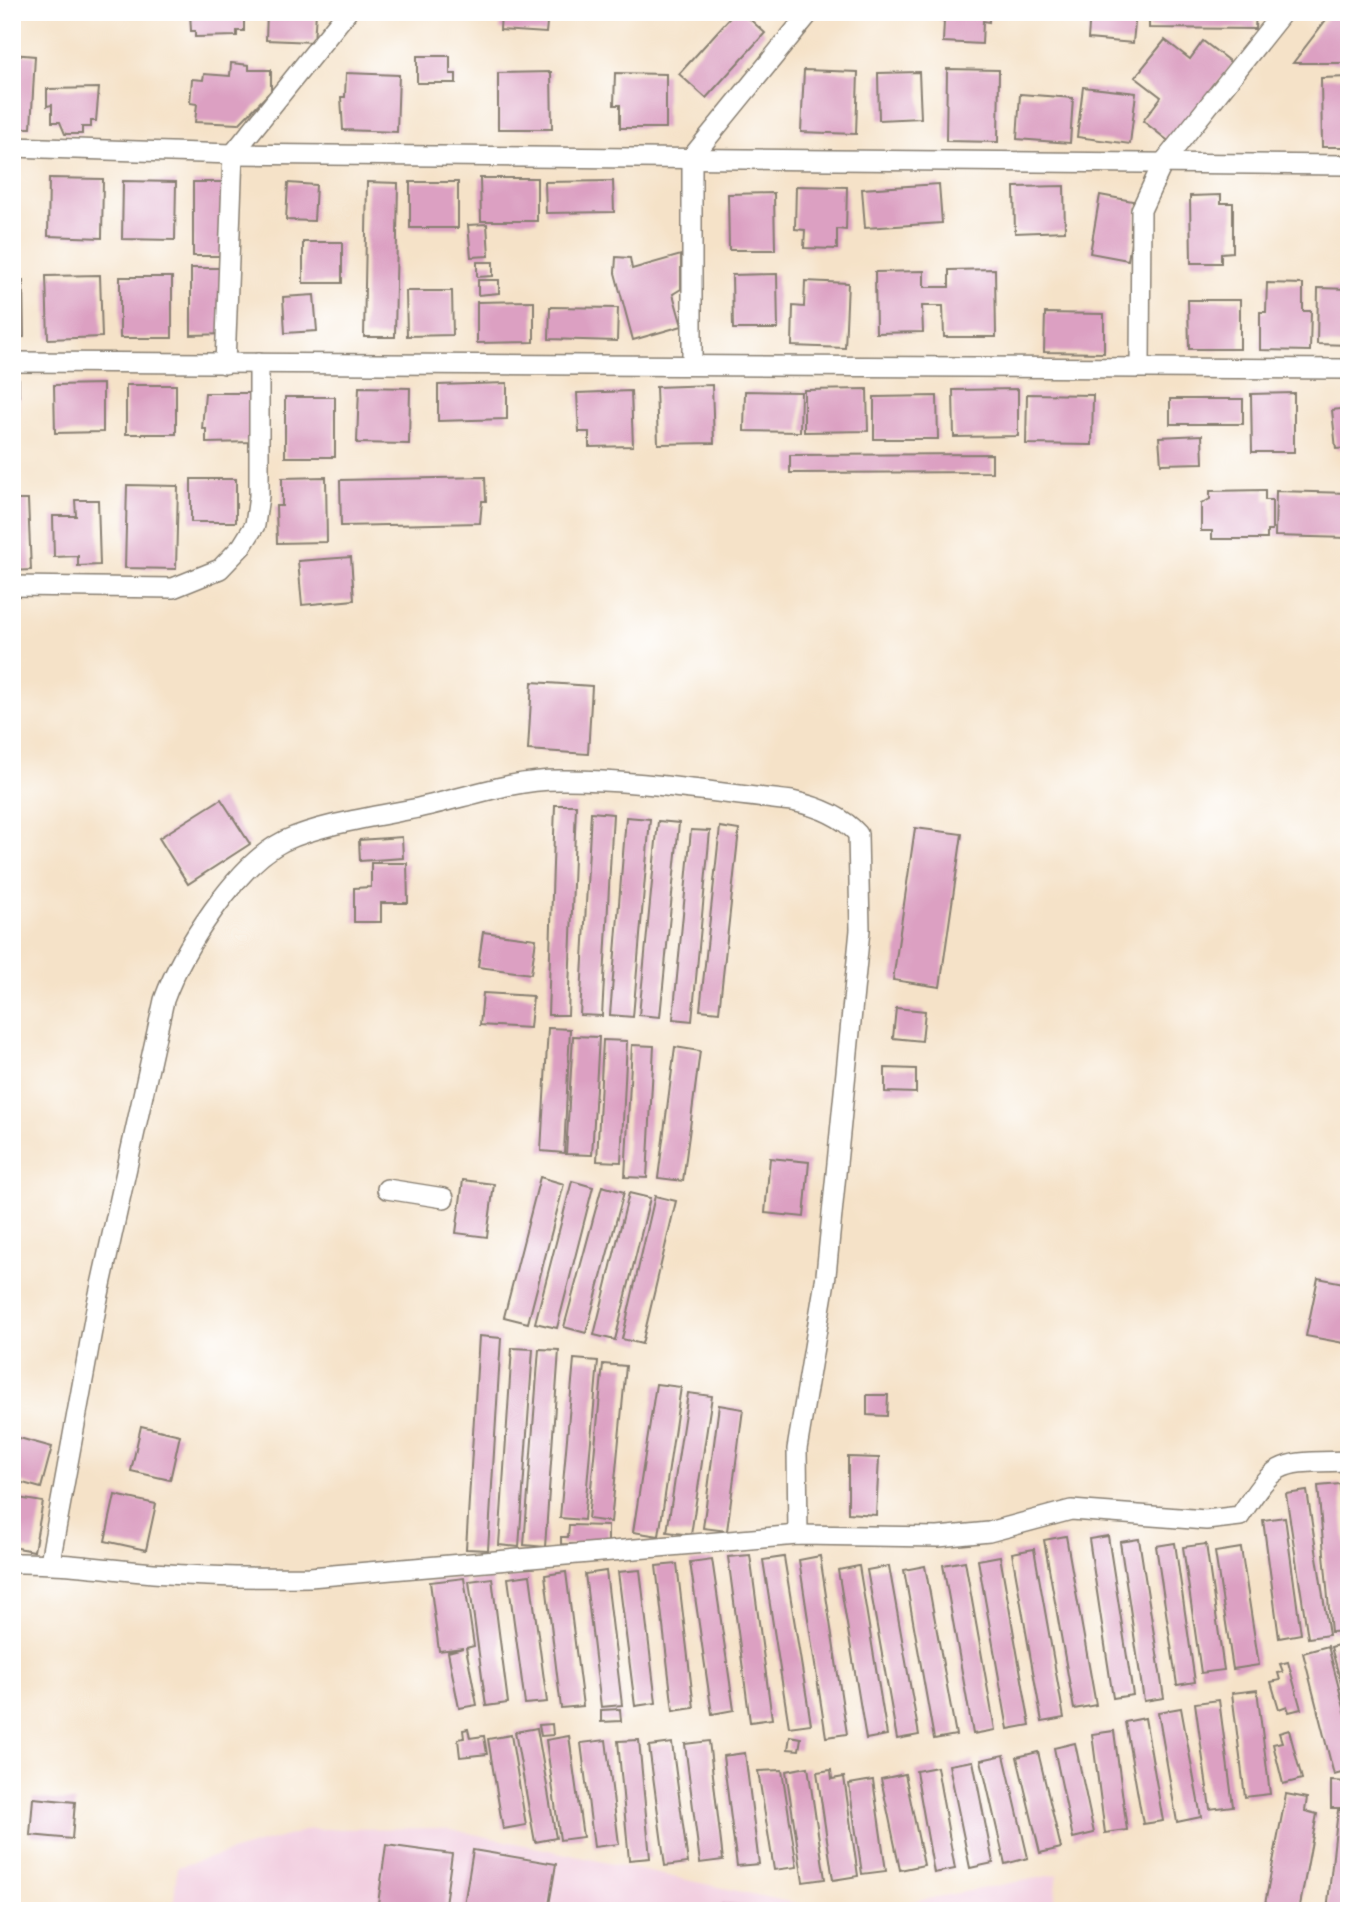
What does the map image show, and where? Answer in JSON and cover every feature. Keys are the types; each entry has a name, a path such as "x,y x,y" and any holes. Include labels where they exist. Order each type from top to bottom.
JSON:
{"street":[{"path":"225,364 233,154 346,12"},
{"path":"692,365 692,157 810,12"},
{"path":"1140,367 1141,210 1163,163 1283,12"},
{"path":"12,147 233,154 1349,165"},
{"path":"12,362 1349,369"},
{"path":"12,586 173,588 220,569 242,546 255,525 258,496 259,363"},
{"path":"50,1562 97,1303 164,1000 175,970 217,903 242,875 283,842 351,821 426,806 492,787 558,780 792,801 817,807 850,825 858,834 860,930 825,1275 797,1449 798,1535"},
{"path":"387,1189 444,1198"},
{"path":"12,1563 50,1562 185,1575 310,1577 798,1535 951,1536 989,1532 1071,1510 1206,1520 1240,1516 1264,1478 1279,1467 1297,1462 1349,1461"}],"shaded area":[{"path":"446,1828 831,1911 173,1911 177,1867 311,1829"},
{"path":"1058,1874 1053,1911 864,1911"}],"building":[{"path":"190,12 244,12 244,31 237,31 237,36 195,37 195,31 191,31"},
{"path":"267,12 316,12 314,42 266,40"},
{"path":"501,12 548,12 546,33 500,30"},
{"path":"735,12 742,12 765,33 706,98 679,74"},
{"path":"940,12 989,12 989,22 983,21 982,44 943,42 944,21 939,21"},
{"path":"1090,12 1136,12 1133,43 1088,39"},
{"path":"1149,12 1256,12 1255,29 1149,28"},
{"path":"1332,12 1349,12 1349,63 1293,63"},
{"path":"1165,40 1190,59 1203,41 1233,64 1171,143 1143,121 1161,97 1135,77"},
{"path":"12,54 35,56 31,128 12,128"},
{"path":"417,56 450,56 450,74 456,74 456,83 417,83"},
{"path":"231,63 249,65 249,70 271,70 271,91 239,124 195,122 197,104 190,103 192,79 203,80 204,74 230,76"},
{"path":"947,69 999,70 998,142 946,141"},
{"path":"804,70 858,72 856,134 801,132"},
{"path":"551,72 552,129 498,129 498,73"},
{"path":"919,72 921,118 879,120 878,73"},
{"path":"346,73 399,75 397,132 343,130 341,97 345,97"},
{"path":"615,73 666,74 666,128 620,128 620,105 614,105"},
{"path":"1349,77 1349,147 1322,147 1321,78"},
{"path":"1083,87 1136,93 1130,144 1077,137"},
{"path":"99,88 96,121 91,121 91,127 82,127 82,134 65,134 60,122 52,122 52,105 47,106 47,89"},
{"path":"1020,94 1073,98 1070,143 1017,139"},
{"path":"49,178 103,179 102,238 48,236"},
{"path":"480,178 537,178 537,221 481,221"},
{"path":"123,181 176,182 175,240 122,239"},
{"path":"613,181 614,212 546,213 545,182"},
{"path":"193,182 226,182 226,256 193,256"},
{"path":"367,182 398,183 395,337 364,337"},
{"path":"410,182 458,182 458,228 410,228"},
{"path":"288,183 316,185 314,221 286,220"},
{"path":"12,184 19,184 18,239 12,239"},
{"path":"939,184 942,223 865,228 862,189"},
{"path":"796,186 847,187 846,230 837,229 837,249 804,248 805,230 795,229"},
{"path":"1064,186 1065,231 1015,233 1014,187"},
{"path":"774,193 775,250 729,250 728,194"},
{"path":"1100,195 1138,202 1128,260 1090,253"},
{"path":"1221,195 1221,203 1233,203 1233,252 1221,253 1221,263 1191,263 1190,196"},
{"path":"487,224 489,256 471,257 468,225"},
{"path":"303,242 342,242 342,283 303,283"},
{"path":"681,255 681,289 673,294 682,326 633,340 615,273 616,257 630,258 632,269"},
{"path":"477,262 493,262 493,276 477,277"},
{"path":"191,268 225,268 226,334 191,335"},
{"path":"995,269 996,337 944,337 943,306 922,306 923,332 876,333 875,272 924,271 924,287 949,287 949,270"},
{"path":"777,274 778,329 733,329 732,275"},
{"path":"100,275 102,337 48,339 46,276"},
{"path":"120,277 172,277 172,338 120,338"},
{"path":"12,280 23,280 24,337 12,338"},
{"path":"478,280 499,280 499,293 478,295"},
{"path":"805,281 848,283 845,348 792,346 793,306 804,307"},
{"path":"1267,283 1303,284 1303,311 1311,311 1310,351 1260,350 1260,312 1266,312"},
{"path":"1318,288 1349,289 1349,345 1317,344"},
{"path":"406,291 452,291 453,335 407,336"},
{"path":"314,295 317,331 285,333 283,297"},
{"path":"1188,300 1240,300 1240,349 1189,349"},
{"path":"534,301 534,342 477,343 477,302"},
{"path":"550,307 618,308 617,341 549,339"},
{"path":"1045,313 1104,314 1104,353 1044,352"},
{"path":"12,379 19,379 19,428 15,428 15,437 12,437"},
{"path":"507,383 507,419 438,421 438,385"},
{"path":"103,384 103,432 55,433 54,385"},
{"path":"126,385 176,385 176,434 126,434"},
{"path":"712,385 714,443 658,444 656,387"},
{"path":"359,387 410,388 409,444 357,443"},
{"path":"867,389 868,431 804,432 804,390"},
{"path":"1018,389 1018,436 954,437 953,390"},
{"path":"631,391 633,446 589,447 589,432 579,432 577,393"},
{"path":"745,391 801,392 800,432 744,431"},
{"path":"205,393 254,393 254,442 206,443 206,429 202,429"},
{"path":"1294,393 1294,452 1252,452 1251,394"},
{"path":"1027,394 1093,395 1092,445 1026,444"},
{"path":"937,396 938,439 874,439 874,397"},
{"path":"285,397 335,397 335,457 285,457"},
{"path":"1170,399 1243,399 1243,424 1170,424"},
{"path":"1349,408 1349,448 1336,449 1332,410"},
{"path":"1202,435 1203,463 1161,464 1159,437"},
{"path":"992,454 992,472 790,473 790,455"},
{"path":"326,477 327,542 277,543 276,506 282,506 282,478"},
{"path":"485,477 486,501 482,501 480,523 341,526 340,480"},
{"path":"191,479 236,479 236,522 191,522"},
{"path":"127,485 178,486 176,569 125,568"},
{"path":"1265,490 1265,500 1272,500 1272,531 1267,531 1267,539 1212,539 1212,531 1201,531 1201,504 1210,499 1210,491"},
{"path":"1276,491 1349,493 1348,538 1275,536"},
{"path":"12,500 28,500 31,570 12,571"},
{"path":"75,500 98,500 100,565 78,566 78,556 54,557 53,516 76,516"},
{"path":"351,557 354,600 302,605 298,561"},
{"path":"532,682 592,686 588,754 528,750"},
{"path":"221,799 250,844 188,884 159,838"},
{"path":"555,805 576,805 568,1015 548,1015"},
{"path":"591,812 613,814 602,1016 580,1015"},
{"path":"626,817 650,819 633,1017 610,1015"},
{"path":"658,821 679,823 660,1017 639,1015"},
{"path":"720,827 739,830 719,1012 700,1010"},
{"path":"915,828 962,834 940,987 893,980"},
{"path":"691,830 710,831 692,1021 673,1019"},
{"path":"402,837 403,858 360,861 359,840"},
{"path":"371,863 407,863 408,903 381,903 381,922 354,922 354,888 371,887"},
{"path":"483,932 536,939 531,974 478,967"},
{"path":"483,993 533,996 530,1028 480,1025"},
{"path":"896,1008 925,1011 922,1041 893,1038"},
{"path":"548,1028 570,1029 564,1153 541,1151"},
{"path":"573,1036 599,1037 592,1155 566,1154"},
{"path":"603,1040 627,1041 621,1162 597,1161"},
{"path":"632,1045 654,1046 647,1178 625,1177"},
{"path":"675,1047 700,1051 683,1181 658,1178"},
{"path":"885,1068 916,1069 916,1093 885,1092"},
{"path":"770,1158 809,1162 804,1217 765,1213"},
{"path":"540,1177 564,1184 528,1323 504,1317"},
{"path":"463,1180 494,1184 487,1237 456,1233"},
{"path":"572,1181 593,1187 557,1328 535,1323"},
{"path":"602,1186 624,1192 586,1333 564,1327"},
{"path":"629,1193 650,1198 615,1340 594,1335"},
{"path":"655,1196 676,1201 642,1344 622,1339"},
{"path":"1318,1278 1349,1284 1349,1344 1306,1336"},
{"path":"479,1336 501,1338 488,1550 466,1549"},
{"path":"512,1348 533,1349 519,1547 499,1545"},
{"path":"539,1349 559,1350 545,1547 524,1545"},
{"path":"574,1359 598,1361 584,1520 560,1518"},
{"path":"603,1364 626,1366 611,1522 588,1519"},
{"path":"656,1384 681,1387 659,1536 633,1532"},
{"path":"688,1393 712,1396 691,1535 667,1532"},
{"path":"867,1395 888,1395 887,1416 867,1415"},
{"path":"719,1405 743,1409 727,1531 703,1528"},
{"path":"141,1426 180,1435 170,1480 131,1471"},
{"path":"12,1436 52,1447 41,1488 12,1480"},
{"path":"848,1457 879,1458 876,1515 848,1513"},
{"path":"1340,1484 1349,1582 1349,1631 1331,1632 1318,1486"},
{"path":"1307,1491 1329,1635 1308,1638 1286,1494"},
{"path":"115,1495 156,1504 146,1550 105,1541"},
{"path":"12,1497 43,1502 34,1551 12,1547"},
{"path":"1285,1517 1301,1634 1279,1638 1263,1520"},
{"path":"569,1525 608,1526 608,1545 561,1544 561,1537 568,1537"},
{"path":"1066,1536 1096,1705 1074,1709 1044,1540"},
{"path":"1108,1536 1133,1695 1113,1698 1089,1539"},
{"path":"1139,1539 1164,1698 1144,1701 1120,1542"},
{"path":"1175,1543 1195,1682 1177,1685 1156,1546"},
{"path":"1206,1544 1224,1670 1201,1673 1183,1547"},
{"path":"1241,1548 1259,1665 1233,1669 1215,1552"},
{"path":"1034,1549 1064,1718 1042,1722 1012,1553"},
{"path":"750,1555 772,1719 750,1722 728,1557"},
{"path":"820,1556 847,1734 826,1737 799,1560"},
{"path":"1000,1556 1030,1725 1008,1729 978,1560"},
{"path":"784,1557 811,1724 789,1727 763,1560"},
{"path":"712,1559 734,1710 712,1714 690,1562"},
{"path":"965,1561 995,1730 973,1734 943,1565"},
{"path":"677,1564 694,1708 673,1711 656,1566"},
{"path":"859,1566 887,1735 866,1739 838,1570"},
{"path":"889,1566 919,1735 897,1739 867,1570"},
{"path":"925,1566 956,1735 934,1739 904,1570"},
{"path":"640,1570 656,1703 635,1706 618,1572"},
{"path":"606,1571 622,1705 601,1707 585,1574"},
{"path":"566,1572 583,1706 561,1708 545,1575"},
{"path":"530,1575 547,1702 525,1704 508,1578"},
{"path":"464,1578 474,1646 466,1648 477,1705 459,1708 448,1652 463,1648 439,1651 430,1582"},
{"path":"492,1578 508,1703 486,1706 469,1581"},
{"path":"1349,1642 1349,1708 1348,1708 1331,1647"},
{"path":"1328,1646 1349,1727 1349,1771 1334,1775 1303,1653"},
{"path":"1288,1662 1301,1709 1289,1712 1287,1706 1279,1709 1271,1682 1280,1680 1278,1673 1283,1672 1280,1664"},
{"path":"1257,1690 1270,1794 1245,1797 1232,1693"},
{"path":"1219,1700 1233,1806 1210,1809 1195,1703"},
{"path":"1181,1708 1201,1817 1177,1822 1158,1712"},
{"path":"620,1709 621,1721 601,1722 601,1710"},
{"path":"1145,1718 1163,1821 1143,1824 1125,1722"},
{"path":"552,1724 553,1735 541,1736 539,1725"},
{"path":"537,1728 556,1838 535,1842 515,1732"},
{"path":"468,1729 470,1738 484,1736 487,1754 460,1757 458,1739 464,1738 463,1730"},
{"path":"1289,1730 1302,1779 1283,1784 1273,1744 1282,1742 1279,1733"},
{"path":"1114,1731 1127,1830 1105,1833 1092,1734"},
{"path":"511,1735 526,1825 503,1829 488,1739"},
{"path":"569,1736 583,1837 560,1840 546,1740"},
{"path":"790,1736 801,1738 799,1750 788,1749"},
{"path":"606,1740 619,1844 594,1847 581,1743"},
{"path":"639,1740 650,1858 629,1860 618,1741"},
{"path":"709,1741 723,1860 700,1863 685,1744"},
{"path":"672,1743 688,1863 665,1866 649,1746"},
{"path":"1075,1743 1094,1833 1073,1838 1054,1748"},
{"path":"1038,1752 1061,1848 1040,1853 1017,1757"},
{"path":"745,1753 759,1864 737,1866 723,1756"},
{"path":"1004,1755 1028,1858 1005,1864 981,1760"},
{"path":"973,1761 993,1863 970,1868 949,1765"},
{"path":"808,1767 825,1879 803,1882 786,1771"},
{"path":"937,1767 955,1869 934,1873 916,1771"},
{"path":"782,1770 797,1867 774,1870 758,1771"},
{"path":"831,1770 832,1779 844,1777 858,1876 833,1880 817,1772"},
{"path":"905,1774 924,1865 900,1870 881,1779"},
{"path":"873,1780 886,1871 862,1874 849,1784"},
{"path":"1331,1781 1349,1782 1349,1808 1331,1808"},
{"path":"1286,1794 1307,1798 1305,1811 1317,1814 1299,1911 1265,1904"},
{"path":"33,1798 75,1802 72,1839 30,1835"},
{"path":"1338,1810 1349,1811 1349,1911 1327,1911"},
{"path":"386,1845 452,1854 444,1911 377,1911"},
{"path":"473,1850 556,1864 548,1911 463,1911"},
{"path":"722,1903 758,1909 758,1911 720,1911"}]}
